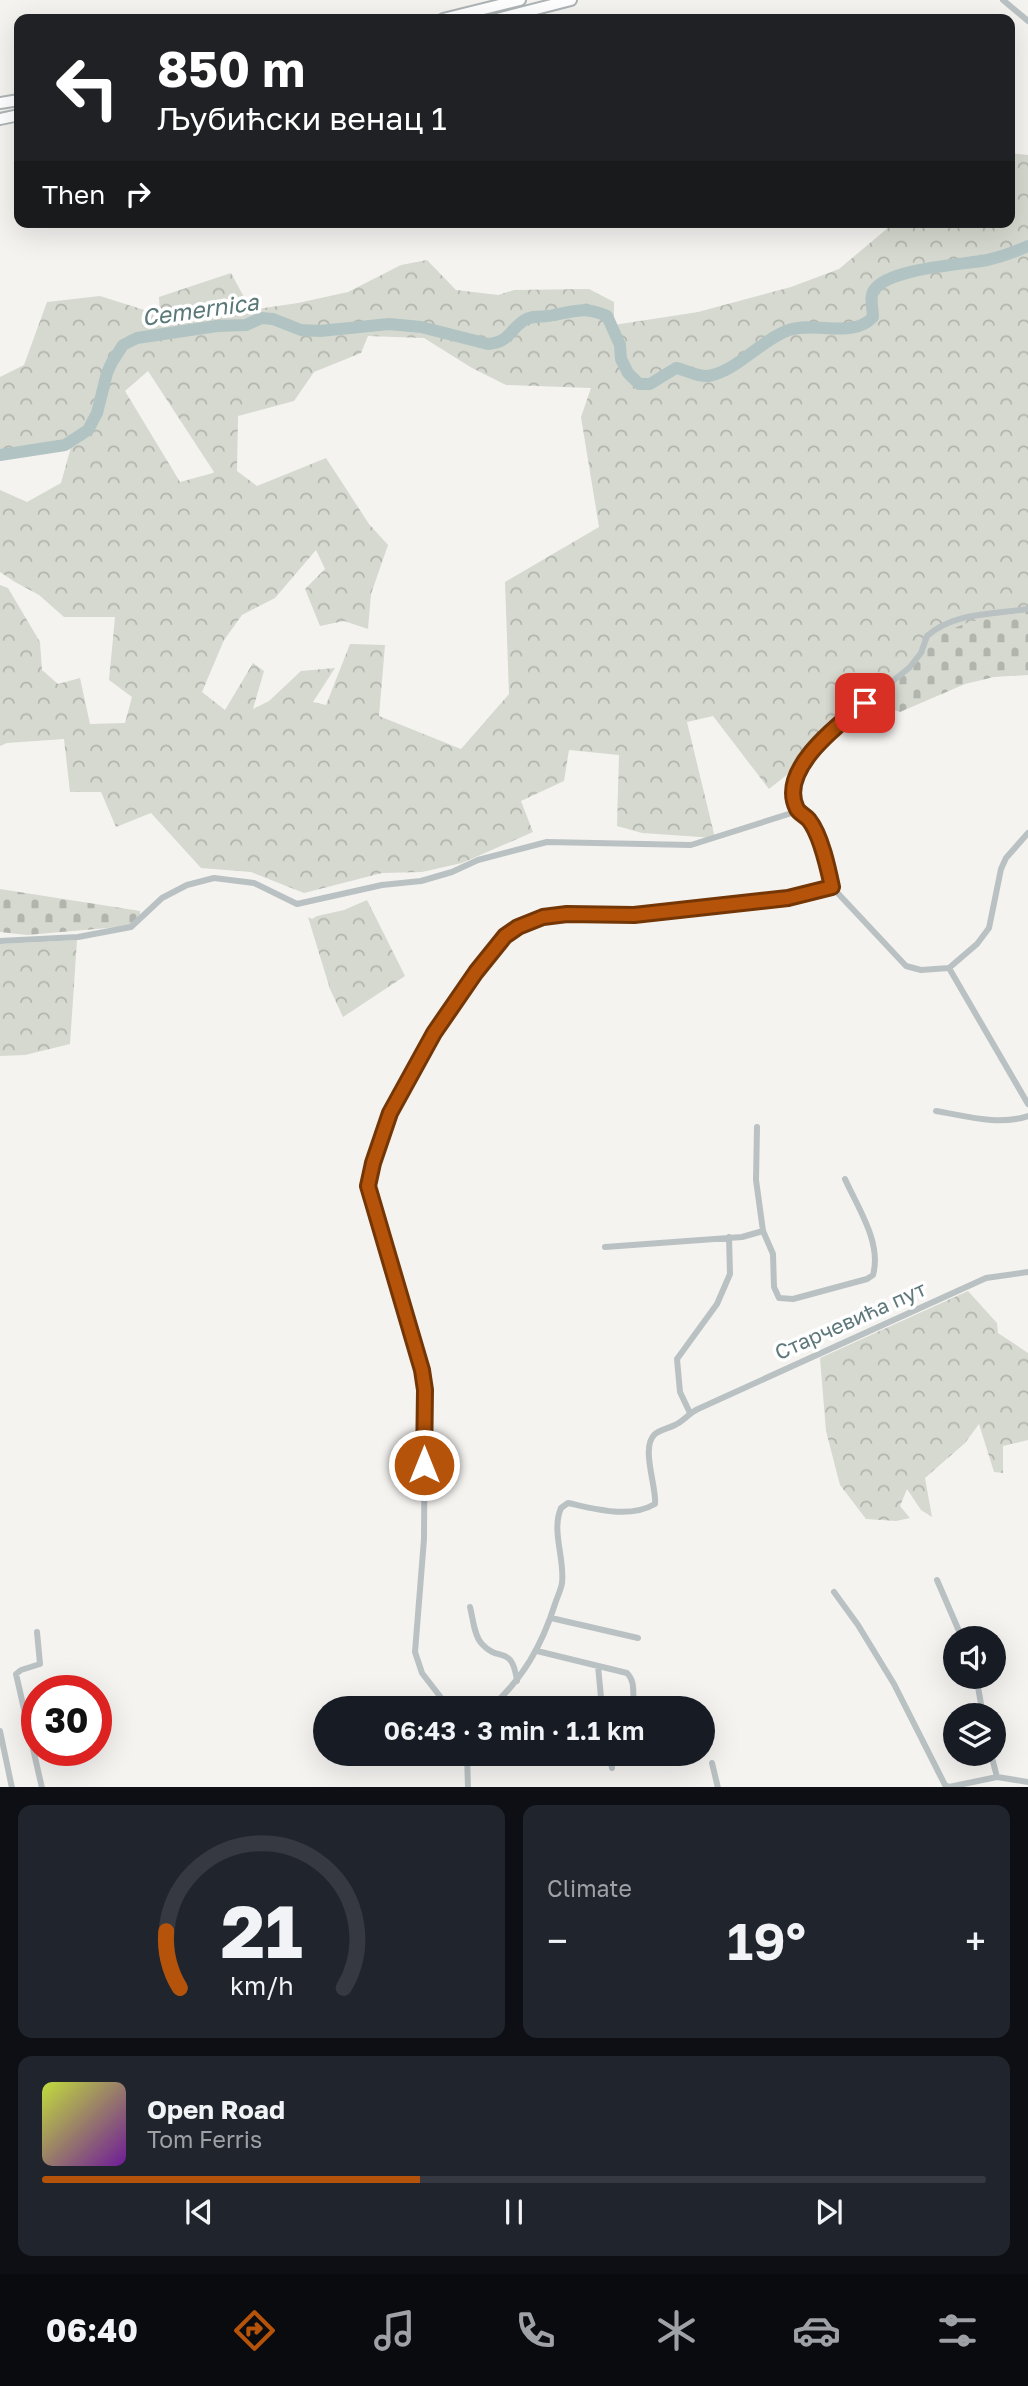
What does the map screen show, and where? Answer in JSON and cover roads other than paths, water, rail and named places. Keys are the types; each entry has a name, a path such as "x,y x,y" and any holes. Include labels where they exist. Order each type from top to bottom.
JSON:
{"highway":[{"path":"463,14 520,0"},
{"path":"516,14 571,0"}],"street":[{"path":"1003,0 1028,21"},
{"path":"1028,609 974,615 927,635 921,653 909,668 844,720 799,768 793,790 798,811 810,821 828,868 832,887 906,966 921,970 949,968 976,944 989,928 1001,869 1006,858 1028,834"},
{"path":"0,941 78,937 131,927 162,898 187,885 214,877 254,883 297,904 382,885 421,881 452,872 478,860 547,842 691,845 798,811"},
{"path":"440,1696 422,1672 415,1652 424,1539 425,1390 422,1370 368,1186 390,1113 434,1033 462,992 505,936 518,927 555,915 634,915 788,898 832,887"},
{"path":"949,968 1028,1104"},
{"path":"936,1111 1000,1121 1014,1121 1028,1116"},
{"name":"Старчевића пут","path":"757,1127 756,1180 763,1231 773,1254 774,1287 779,1298 793,1299 867,1279 873,1275 876,1256 872,1239 845,1179"},
{"path":"605,1247 742,1237 763,1231"},
{"path":"690,1413 680,1392 677,1359 717,1304 730,1274 729,1237"},
{"name":"Старчевића пут","path":"502,1696 517,1681 537,1651 562,1583 558,1515 561,1508 568,1503 608,1511 636,1512 655,1504 656,1491 649,1451 650,1441 656,1434 676,1425 690,1413 986,1278 1028,1272"},
{"path":"937,1580 957,1626"},
{"path":"834,1592 894,1684 945,1785 949,1787 997,1777 1028,1783"},
{"path":"470,1607 478,1640 483,1646 512,1661 517,1681"},
{"path":"551,1618 638,1638"},
{"path":"37,1632 40,1664 16,1674 41,1787"},
{"path":"537,1651 627,1673 631,1677 633,1696"},
{"path":"598,1666 602,1696"},
{"path":"0,1731 12,1787"},
{"path":"467,1766 468,1787"},
{"path":"713,1766 718,1787"},
{"path":"994,1766 997,1777"}],"waterway":[{"name":"Cemernica","path":"0,455 65,445 88,430 97,413 112,362 123,345 137,338 217,326 246,325 261,318 273,319 301,330 320,331 389,324 421,327 488,344 504,339 523,321 531,318 586,310 607,316 620,345 621,359 628,373 639,384 650,384 676,368 704,376 718,373 789,330 811,327 845,328 865,324 873,317 871,300 874,290 894,277 909,272 987,260 1028,246"}]}
